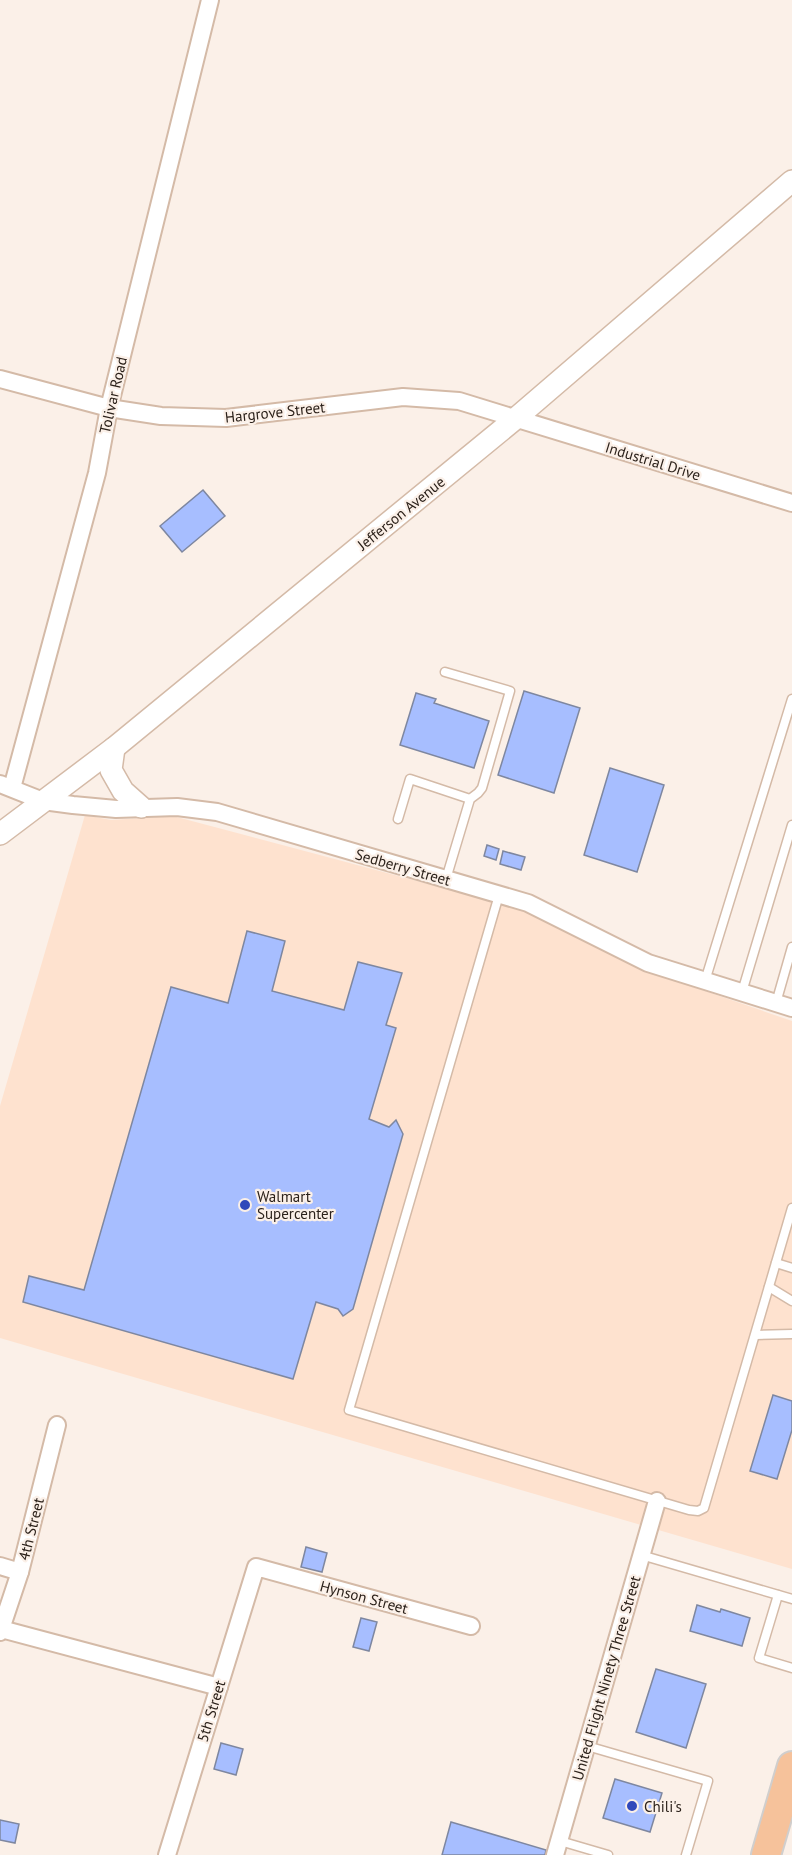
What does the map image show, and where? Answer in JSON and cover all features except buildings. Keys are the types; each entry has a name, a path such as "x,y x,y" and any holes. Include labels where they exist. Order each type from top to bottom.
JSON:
{"highway":[{"path":"766,1855 792,1766"}],"street":[{"name":"Tolivar Road","path":"6,786 97,473 109,408 210,0"},
{"name":"Jefferson Avenue","path":"0,834 114,748 515,419 792,181"},
{"name":"Hargrove Street","path":"0,379 109,408 160,416 226,418 403,397 459,401 515,419"},
{"name":"Industrial Drive","path":"515,419 792,503"},
{"path":"114,748 111,770 123,791 141,807"},
{"name":"Sedberry Street","path":"6,786 44,801 100,808 177,807 217,812 542,909 638,959 792,1008"},
{"name":"4th Street","path":"0,1630 20,1572 57,1425"},
{"name":"United Flight Ninety Three Street","path":"558,1848 657,1501"},
{"path":"0,1566 20,1572"},
{"name":"Hynson Street","path":"256,1568 471,1626"},
{"name":"5th Street","path":"167,1855 256,1568"},
{"path":"0,1630 219,1687"}],"lane":[{"path":"446,672 510,691 482,788 470,799 446,879"},
{"path":"705,981 792,699"},
{"path":"398,819 410,779 470,799"},
{"path":"742,992 792,825"},
{"path":"499,895 349,1410 698,1511 704,1508 792,1208"},
{"path":"776,1003 792,947"},
{"path":"776,1263 792,1268"},
{"path":"769,1287 792,1301"},
{"path":"756,1335 792,1334"},
{"path":"641,1555 792,1599"},
{"path":"778,1595 759,1658 792,1668"},
{"path":"587,1746 708,1781 686,1855"},
{"path":"558,1848 608,1855"}],"shaded area":[{"path":"85,815 111,820 173,816 530,911 653,973 792,1021 792,1569 0,1338 0,1106"}],"place":[{"name":"Walmart Supercenter","path":"245,1205"},
{"name":"Chili's","path":"632,1806"}]}
